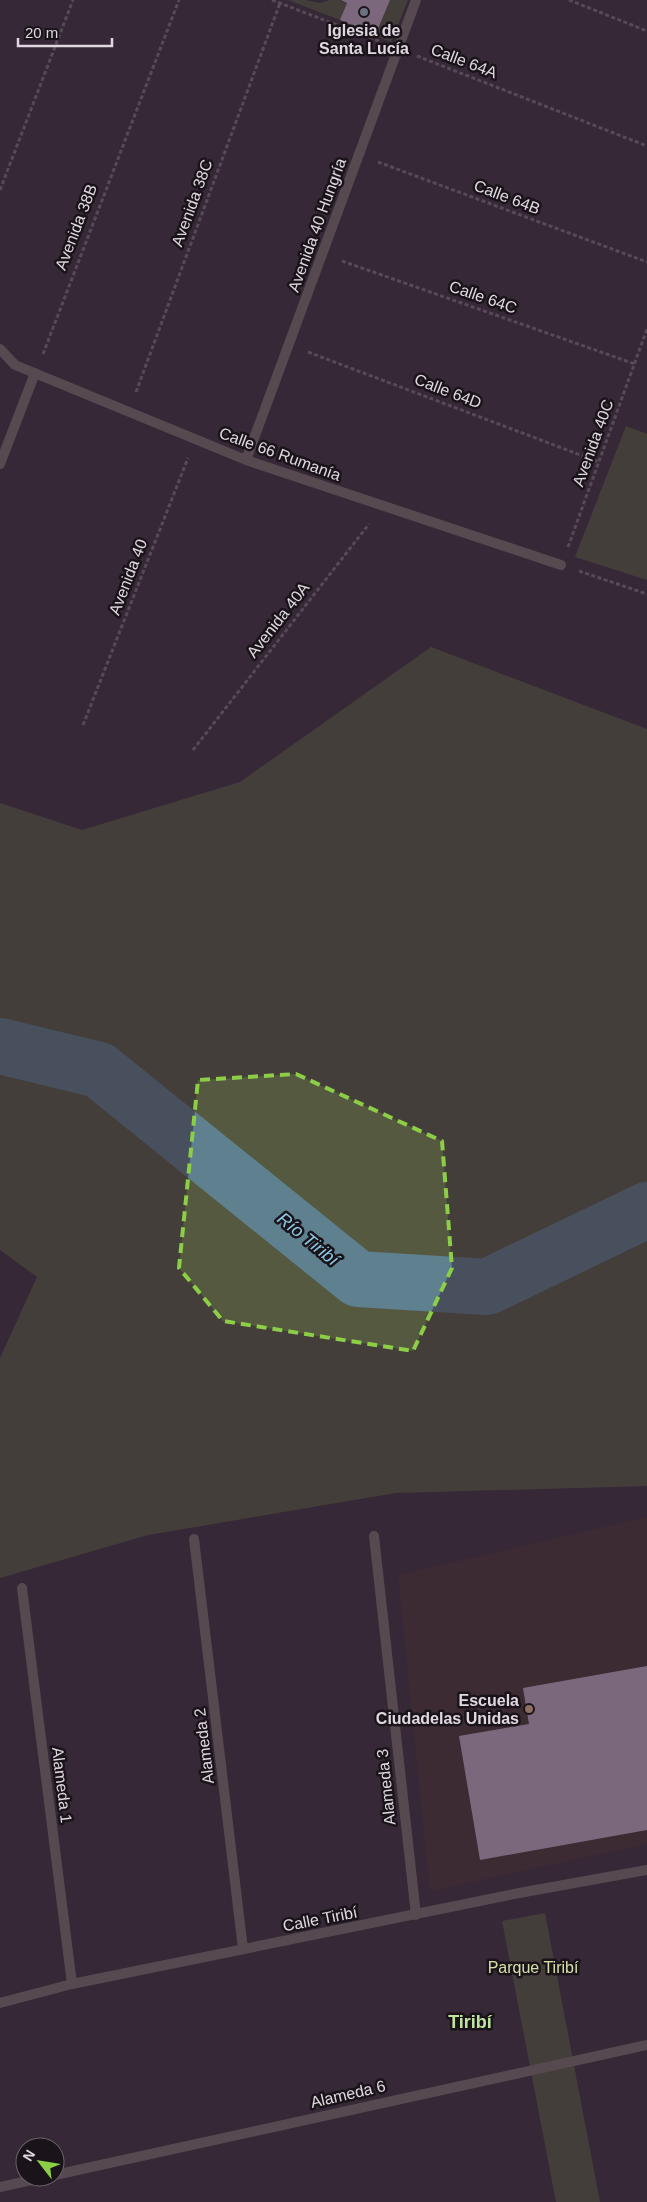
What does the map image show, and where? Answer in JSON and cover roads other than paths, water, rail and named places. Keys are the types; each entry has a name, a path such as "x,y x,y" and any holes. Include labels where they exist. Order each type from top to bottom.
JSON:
{"street":[{"name":"Avenida 40 Hungría","path":"246,460 416,0"},
{"name":"Calle 66 Rumanía","path":"0,349 15,365 246,460 561,565"},
{"path":"0,464 35,373"},
{"name":"Alameda 3","path":"374,1536 416,1915"},
{"name":"Alameda 2","path":"194,1540 243,1949"},
{"name":"Alameda 1","path":"22,1588 72,1984"},
{"name":"Calle Tiribí","path":"0,2003 72,1984 647,1870"},
{"name":"Alameda 6","path":"65,2173 647,2045"},
{"path":"0,2187 15,2184"}],"waterway":[{"name":"Río Tiribí","path":"0,1046 99,1070 358,1279 487,1287 647,1210"}],"place":[{"name":"Iglesia de Santa Lucía","path":"364,12"},
{"name":"Escuela Ciudadelas Unidas","path":"529,1709"}],"district":[{"name":"Tiribí","path":"470,2022"}],"park label":[{"name":"Parque Tiribí","path":"533,1967"}]}
